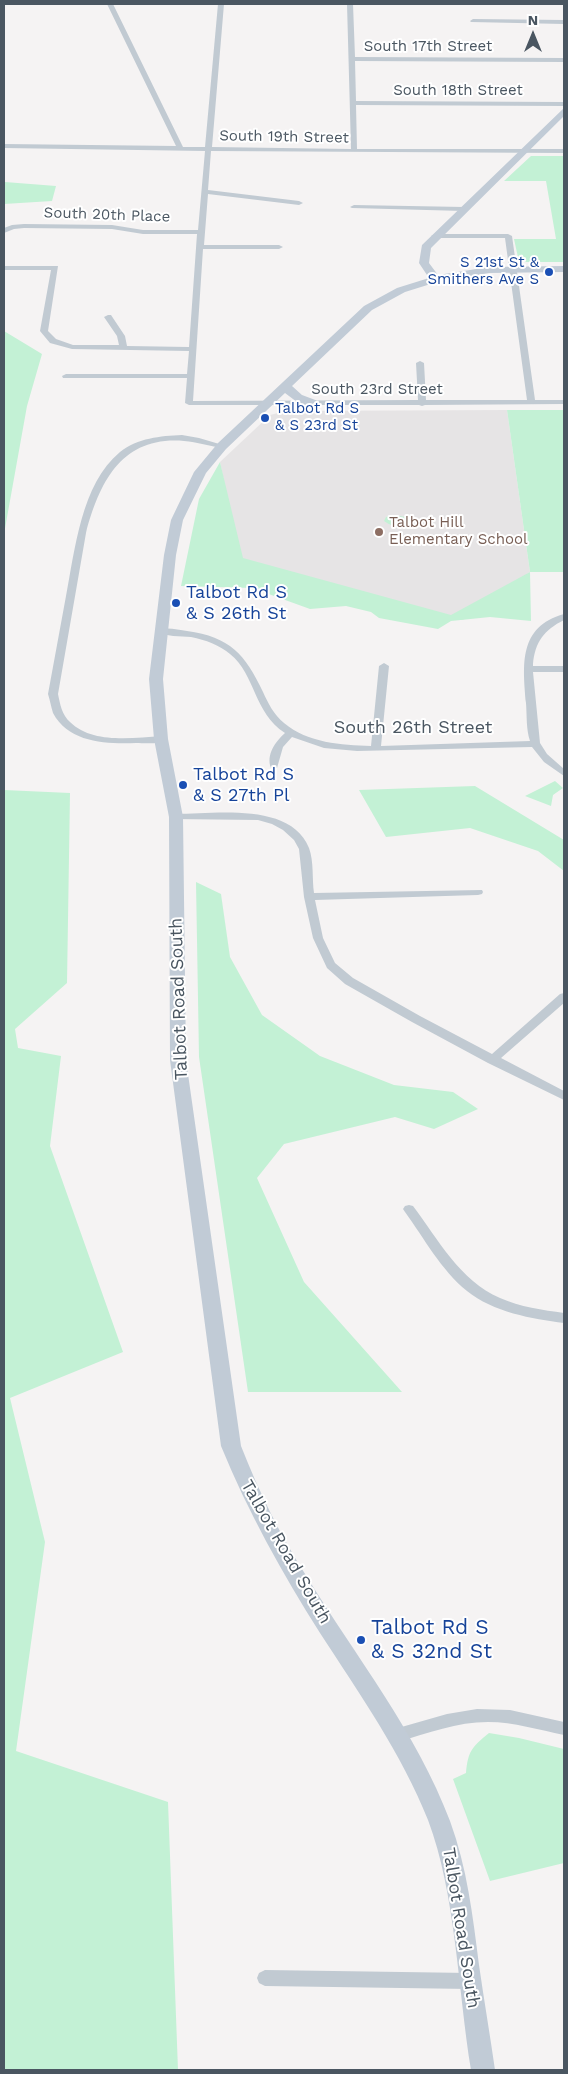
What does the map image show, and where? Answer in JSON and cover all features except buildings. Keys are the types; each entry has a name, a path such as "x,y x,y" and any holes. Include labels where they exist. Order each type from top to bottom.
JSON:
{"street":[{"path":"110,4 182,149"},
{"path":"66,376 191,376 201,232 210,150 221,4"},
{"path":"350,4 354,151"},
{"path":"473,21 564,22"},
{"name":"South 17th Street","path":"351,59 564,60"},
{"name":"South 18th Street","path":"352,103 564,104"},
{"path":"435,279 427,269 423,255 426,247 435,236 525,151 564,111"},
{"name":"South 19th Street","path":"4,146 210,150 564,151"},
{"path":"205,192 300,203"},
{"path":"354,208 464,209"},
{"name":"South 20th Place","path":"4,231 12,227 112,227 143,232 201,232"},
{"path":"435,236 508,236 530,402"},
{"path":"200,247 279,247"},
{"path":"4,268 55,268 44,331 47,336 60,344 78,348 193,349"},
{"path":"511,269 564,269"},
{"name":"Talbot Road South","path":"483,2070 448,1843 432,1804 398,1735 268,1527 244,1483 232,1446 178,1060 176,817 161,739 156,679 170,555 177,520 200,472 222,446 368,308 401,290 435,279 511,269"},
{"path":"108,317 122,336 124,348"},
{"path":"420,362 422,404"},
{"name":"South 23rd Street","path":"191,376 189,403 422,404 564,402"},
{"path":"286,386 292,395 302,401 314,403"},
{"path":"161,739 104,740 83,735 68,727 60,718 54,705 52,694 82,533 87,510 108,472 122,454 132,447 146,442 178,438 222,446"},
{"path":"564,618 552,622 535,638 530,646 527,669 535,744 564,773"},
{"name":"South 26th Street","path":"162,631 204,637 221,643 235,653 252,675 261,702 270,716 291,733 312,741 340,747 376,748 535,744"},
{"path":"376,748 377,727 384,692 384,666"},
{"path":"527,669 564,669"},
{"path":"274,766 274,757 280,742 291,733"},
{"path":"176,817 258,817 276,822 286,828 298,838 304,849 309,897 318,938 331,965 349,981 492,1060 564,1096"},
{"path":"309,897 478,892"},
{"path":"492,1060 564,997"},
{"path":"409,1209 463,1279 479,1293 534,1314 564,1318"},
{"path":"398,1735 454,1719 479,1715 544,1723 564,1729"},
{"path":"265,1978 470,1981"}],"shaded area":[{"name":"Talbot Hill Elementary School","path":"507,410 530,572 463,620 241,562 220,462 270,415 286,411"}],"green space":[{"path":"531,156 564,156 564,262 519,262 514,239 556,239 546,181 504,181"},
{"path":"4,174 5,182 56,186 52,201 4,204"},
{"path":"4,331 42,354 27,406 4,534"},
{"path":"507,410 564,410 564,572 530,572"},
{"path":"220,462 243,558 451,615 530,572 531,621 490,617 451,621 438,629 379,618 371,612 346,606 310,609 252,588 181,586 199,499"},
{"path":"392,515 406,517 412,521 412,524 398,527 384,521 386,517"},
{"path":"555,781 563,788 553,795 551,806 525,796"},
{"path":"475,786 564,840 564,871 538,851 470,828 386,837 359,790"},
{"path":"4,790 70,793 67,983 15,1029 18,1048 61,1056 50,1146 123,1352 10,1398 45,1542 16,1751 168,1802 178,2070 4,2070"},
{"path":"196,882 221,894 230,957 262,1015 320,1056 394,1085 453,1092 478,1109 434,1129 395,1117 284,1144 257,1178 304,1282 402,1392 248,1392 199,1057"},
{"path":"489,1733 564,1749 564,1863 490,1881 453,1779 466,1773 468,1759 472,1750"}],"place":[{"name":"S 21st St & Smithers Ave S","path":"549,272"},
{"name":"Talbot Rd S & S 23rd St","path":"265,418"},
{"name":"Talbot Hill Elementary School","path":"379,532"},
{"name":"Talbot Rd S & S 26th St","path":"176,603"},
{"name":"Talbot Rd S & S 27th Pl","path":"183,785"},
{"name":"Talbot Rd S & S 32nd St","path":"361,1640"}]}
